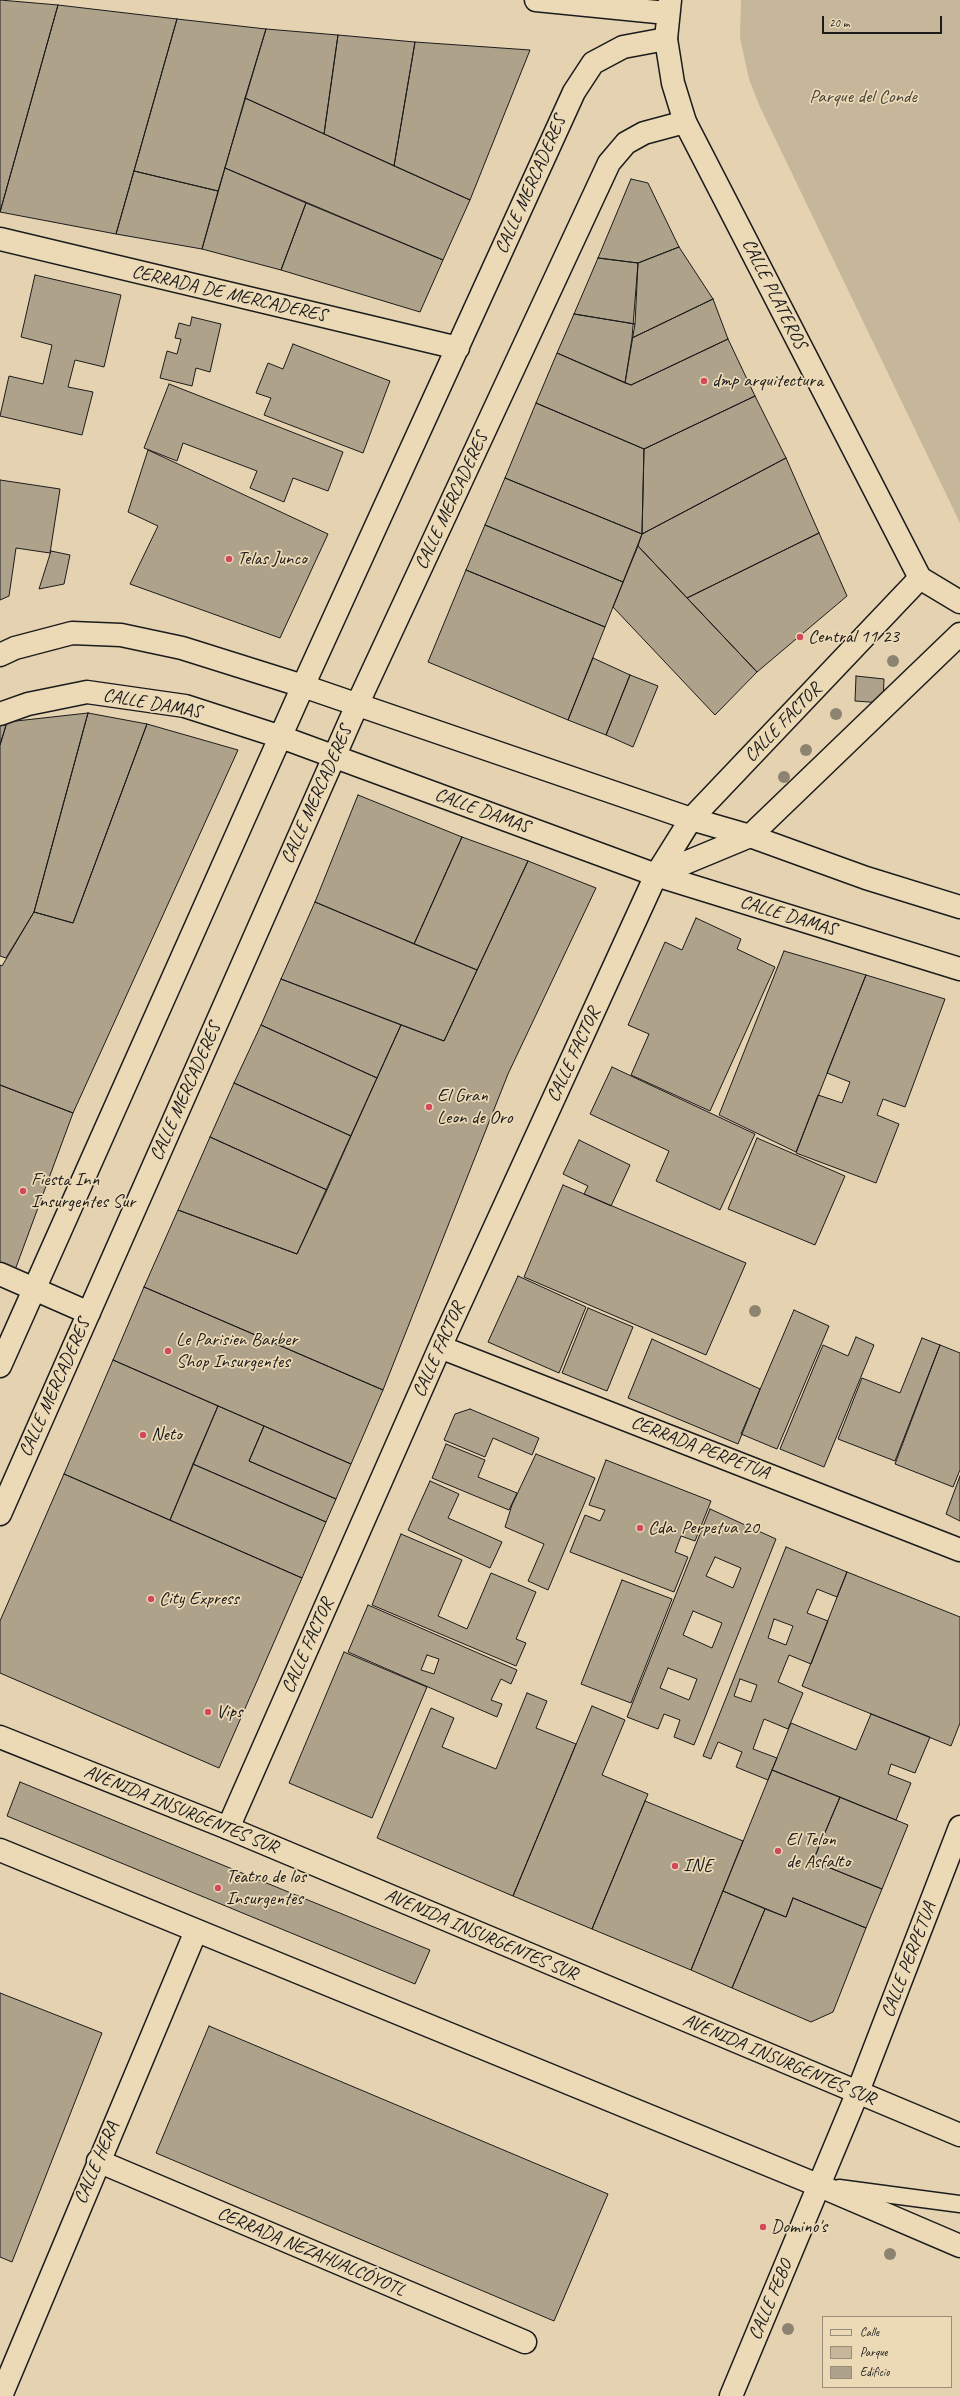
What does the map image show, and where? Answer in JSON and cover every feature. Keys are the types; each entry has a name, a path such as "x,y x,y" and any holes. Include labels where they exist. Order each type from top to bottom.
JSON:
{"street":[{"path":"536,0 669,7"},
{"name":"CALLE PLATEROS","path":"669,7 666,39 673,82 685,122 920,578"},
{"name":"CALLE MERCADERES","path":"0,1366 281,737 574,92 593,64 624,47 666,39"},
{"name":"CALLE MERCADERES","path":"0,1514 333,756 609,163 626,143 644,133 685,122"},
{"name":"CERRADA DE MERCADERES","path":"0,239 458,348"},
{"path":"920,578 960,602"},
{"name":"CALLE FACTOR","path":"228,1828 440,1347 656,875 690,819 920,578"},
{"path":"0,655 72,633 121,635 182,648 304,686 690,819 750,836 866,878 960,907"},
{"path":"656,875 750,836 960,634"},
{"name":"CALLE DAMAS","path":"0,714 28,704 87,692 185,706 281,737 656,875 960,969"},
{"path":"0,1274 89,1313"},
{"name":"CERRADA PERPETUA","path":"440,1347 960,1550"},
{"name":"AVENIDA INSURGENTES SUR","path":"0,1737 228,1828 857,2094 960,2135"},
{"name":"CALLE PERPETUA","path":"857,2094 960,1827"},
{"path":"0,1850 820,2186 960,2246"},
{"name":"CALLE HERA","path":"1,2396 98,2161 196,1931"},
{"name":"CALLE FEBO","path":"731,2396 820,2186 857,2094"},
{"name":"CERRADA NEZAHUALCÓYOTL","path":"98,2161 525,2342"}],"lane":[{"path":"820,2186 960,2204"}],"green space":[{"name":"Parque del Conde","path":"741,0 960,0 960,523 760,107 749,79 740,38"}],"building":[{"path":"0,0 58,5 0,212"},
{"path":"58,5 177,19 116,234 0,212"},
{"path":"177,19 266,29 218,191 134,171"},
{"path":"266,29 338,35 324,134 245,98"},
{"path":"338,35 415,42 394,166 324,134"},
{"path":"415,42 530,50 470,200 394,166"},
{"path":"245,98 470,200 443,260 225,168"},
{"path":"225,168 306,203 281,270 202,249"},
{"path":"134,171 218,191 202,249 116,234"},
{"path":"631,179 648,183 679,247 638,263 598,258"},
{"path":"306,203 443,260 420,312 281,270"},
{"path":"679,247 713,299 632,338 638,263"},
{"path":"598,258 638,263 635,324 574,314"},
{"path":"35,275 121,295 104,367 75,360 68,387 93,392 82,435 0,416 9,376 43,384 52,345 21,337"},
{"path":"713,299 728,339 631,385 625,383 632,338"},
{"path":"574,314 635,324 625,383 557,353"},
{"path":"192,317 221,324 210,372 196,368 192,386 160,378 167,351 177,354 181,339 175,338 179,323 190,326"},
{"path":"728,339 755,396 644,449 536,403 557,353 631,385"},
{"path":"293,344 390,381 363,453 264,415 271,398 256,393 268,363 283,369"},
{"path":"169,384 343,452 328,491 293,478 284,502 250,488 257,471 183,443 177,461 144,448"},
{"path":"755,396 786,458 642,534 644,449"},
{"path":"536,403 644,449 642,534 505,478"},
{"name":"Telas Junco","path":"148,450 328,534 280,638 130,584 158,526 128,512"},
{"path":"786,458 819,533 687,598 638,546 642,534"},
{"path":"505,478 642,534 623,582 485,525"},
{"path":"0,480 60,489 50,553 16,548 9,596 0,600"},
{"path":"485,525 623,582 605,627 466,570"},
{"path":"819,533 847,596 757,672 687,598"},
{"path":"638,546 757,672 715,715 613,607"},
{"path":"51,551 70,555 64,584 39,589"},
{"path":"466,570 605,627 568,720 428,662"},
{"path":"593,658 630,675 606,735 568,720"},
{"path":"630,675 658,686 633,747 606,735"},
{"path":"856,676 884,679 883,703 855,701"},
{"path":"88,713 34,912 6,958 0,956 0,745 7,722"},
{"path":"88,713 147,724 73,923 34,912"},
{"path":"7,722 0,745 0,725"},
{"path":"147,724 238,750 73,1113 0,1085 0,965 2,966 34,912 73,923"},
{"path":"358,795 462,837 414,944 315,902"},
{"path":"462,837 528,861 477,970 414,944"},
{"name":"El Gran Leon de Oro","path":"528,861 596,888 508,1074 383,1390 144,1287 178,1210 297,1254 401,1025 444,1041"},
{"path":"315,902 477,970 444,1041 281,979"},
{"path":"696,918 741,939 737,949 775,967 710,1111 631,1075 649,1034 628,1025 665,942 682,950"},
{"path":"784,951 866,975 796,1152 719,1115"},
{"path":"866,975 945,999 905,1107 883,1099 877,1115 899,1124 876,1183 796,1153 818,1095 842,1103 850,1082 827,1073"},
{"path":"281,979 401,1025 377,1078 261,1025"},
{"path":"261,1025 377,1078 351,1136 234,1083"},
{"path":"612,1067 755,1134 720,1210 656,1181 669,1151 590,1114"},
{"path":"234,1083 351,1136 327,1190 210,1137"},
{"name":"Fiesta Inn Insurgentes Sur","path":"0,1085 73,1113 15,1270 0,1264"},
{"path":"210,1137 327,1190 297,1254 178,1210"},
{"path":"757,1138 845,1176 815,1245 728,1209"},
{"path":"579,1140 630,1165 611,1206 584,1194 588,1186 563,1174"},
{"path":"563,1185 746,1263 706,1355 524,1277"},
{"path":"518,1276 586,1307 559,1373 488,1342"},
{"path":"144,1287 383,1390 351,1464 113,1360"},
{"path":"588,1308 633,1327 607,1391 562,1373"},
{"path":"794,1310 829,1326 777,1449 741,1434"},
{"path":"856,1337 874,1345 824,1467 780,1449 823,1345 848,1356"},
{"path":"922,1338 940,1345 895,1461 838,1439 862,1378 900,1393"},
{"path":"652,1339 760,1389 738,1444 628,1398"},
{"path":"940,1345 960,1353 960,1470 953,1487 895,1464"},
{"name":"Neto","path":"113,1360 218,1406 170,1520 64,1474"},
{"path":"218,1406 264,1426 249,1461 336,1499 326,1522 193,1464"},
{"path":"470,1409 539,1438 532,1455 493,1438 485,1457 444,1440 455,1414"},
{"path":"264,1426 351,1464 336,1499 249,1461"},
{"path":"446,1444 485,1460 478,1477 517,1493 509,1510 432,1478"},
{"path":"536,1454 595,1478 548,1590 528,1581 544,1544 505,1527 512,1505"},
{"name":"Cda. Perpetua 20","path":"606,1460 711,1501 695,1541 681,1536 675,1552 688,1557 674,1592 570,1552 585,1515 600,1521 605,1510 589,1505"},
{"path":"193,1464 326,1522 302,1578 170,1520"},
{"name":"City Express","path":"64,1474 302,1578 219,1768 0,1673 0,1621"},
{"path":"960,1476 960,1521 946,1514"},
{"path":"430,1481 459,1494 448,1518 502,1542 490,1568 408,1530"},
{"path":"710,1509 776,1539 694,1745 674,1737 680,1720 664,1714 658,1729 627,1717","holes":["715,1557 741,1568 733,1588 706,1576","693,1611 722,1623 712,1648 683,1635","668,1668 697,1679 689,1700 660,1688"]},
{"path":"401,1534 462,1560 438,1616 467,1629 491,1573 536,1592 516,1639 526,1643 516,1666 372,1605"},
{"path":"786,1547 847,1572 837,1597 817,1589 807,1613 828,1621 811,1664 789,1655 778,1682 803,1693 788,1729 764,1719 753,1749 777,1758 768,1780 736,1767 742,1752 718,1742 711,1759 703,1756","holes":["774,1619 793,1626 786,1645 768,1638","740,1679 757,1685 751,1702 734,1696"]},
{"path":"847,1572 960,1617 960,1723 951,1746 802,1686"},
{"path":"622,1580 672,1599 631,1703 581,1684"},
{"path":"368,1605 517,1670 511,1684 501,1679 491,1700 502,1704 497,1717 348,1652","holes":["427,1655 439,1659 434,1674 421,1670"]},
{"path":"344,1652 427,1687 372,1818 289,1783"},
{"path":"527,1693 547,1701 536,1728 576,1744 513,1896 377,1838 431,1708 454,1718 442,1747 496,1769"},
{"path":"592,1706 625,1720 602,1775 648,1794 592,1929 513,1896"},
{"path":"871,1714 930,1737 915,1773 891,1764 888,1774 911,1783 896,1820 772,1770 791,1723 856,1750"},
{"name":"El Telon de Asfalto","path":"772,1770 840,1797 813,1861 882,1889 866,1928 793,1898 786,1917 723,1891"},
{"path":"20,1782 430,1950 415,1984 7,1816"},
{"path":"840,1797 908,1825 882,1889 813,1861"},
{"name":"INE","path":"645,1801 743,1841 691,1970 592,1929"},
{"path":"723,1891 765,1909 732,1988 691,1970"},
{"path":"793,1898 866,1928 833,2012 811,2022 732,1988 765,1909 786,1917"},
{"path":"0,1993 102,2033 12,2262 0,2257"},
{"path":"209,2026 608,2194 554,2321 156,2153"}],"place":[{"name":"dmp arquitectura","path":"704,381"},
{"name":"Telas Junco","path":"229,559"},
{"name":"Central 11 23","path":"800,637"},
{"name":"El Gran Leon de Oro","path":"429,1107"},
{"name":"Fiesta Inn Insurgentes Sur","path":"23,1191"},
{"name":"Le Parisien Barber Shop Insurgentes","path":"168,1351"},
{"name":"Neto","path":"143,1435"},
{"name":"Cda. Perpetua 20","path":"640,1528"},
{"name":"City Express","path":"151,1599"},
{"name":"Vips","path":"208,1712"},
{"name":"El Telon de Asfalto","path":"778,1851"},
{"name":"INE","path":"675,1866"},
{"name":"Teatro de los Insurgentes","path":"218,1888"},
{"name":"Domino's","path":"763,2227"}]}
